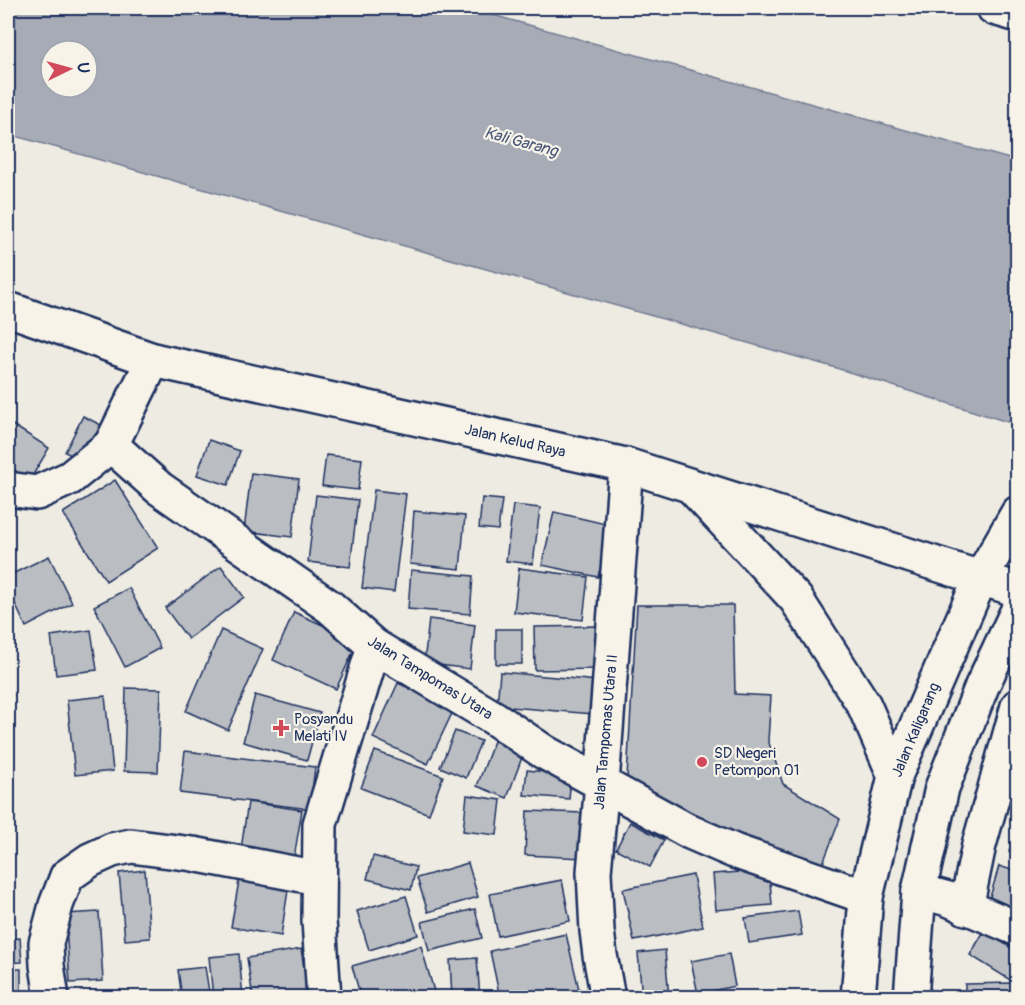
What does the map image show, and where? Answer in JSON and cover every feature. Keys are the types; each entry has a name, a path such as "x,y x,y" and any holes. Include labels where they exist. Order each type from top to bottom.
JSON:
{"main road":[{"path":"994,8 1017,15"},
{"name":"Jalan Kelud Raya","path":"8,309 153,360 626,465 1017,590"},
{"path":"8,489 37,493 69,478 111,445 153,360"},
{"name":"Jalan Tampomas Utara","path":"111,445 159,488 330,607 374,645 494,718 544,752 707,840 866,897"},
{"name":"Jalan Tampomas Utara II","path":"608,998 597,931 594,872 603,783 626,465"},
{"path":"691,486 796,599 864,705 895,776"},
{"name":"Jalan Kaligarang","path":"858,998 866,897 895,776 981,578 1017,513"},
{"path":"911,998 919,891 942,788 982,686 1017,610"},
{"path":"324,998 318,878 320,824 374,645"},
{"path":"966,908 979,845 1017,706"},
{"path":"52,998 46,943 56,904 67,876 90,860 112,850 131,846 193,854 318,878"},
{"path":"919,891 948,899 1017,928"}],"water":[{"name":"Kali Garang","path":"8,8 468,8 1017,161 1017,425 833,367 8,134"}],"building":[{"path":"83,416 113,431 94,467 65,452"},
{"path":"8,422 49,448 30,480 8,466"},
{"path":"209,440 240,451 228,485 197,475"},
{"path":"326,455 362,459 358,490 322,486"},
{"path":"251,473 299,479 292,537 244,531"},
{"path":"115,480 158,548 106,581 63,513"},
{"path":"374,490 406,494 394,592 362,588"},
{"path":"316,495 358,500 350,567 308,562"},
{"path":"482,498 502,500 498,530 479,528"},
{"path":"513,505 540,508 533,564 506,561"},
{"path":"414,511 465,516 460,569 410,564"},
{"path":"554,512 610,525 598,577 542,565"},
{"path":"49,556 72,603 26,627 8,589 8,576"},
{"path":"221,566 244,597 188,639 165,608"},
{"path":"519,568 588,577 583,620 514,612"},
{"path":"411,570 473,576 470,614 408,609"},
{"path":"129,588 160,648 125,667 94,606"},
{"name":"SD Negeri Petompon 01","path":"637,605 733,605 735,694 771,696 768,740 783,784 840,819 818,876 626,794"},
{"path":"294,612 358,641 336,689 273,660"},
{"path":"429,619 475,625 470,669 424,663"},
{"path":"598,626 599,669 535,670 534,627"},
{"path":"496,629 522,629 522,664 496,664"},
{"path":"91,630 97,670 56,675 51,636"},
{"path":"221,630 263,649 228,730 186,711"},
{"path":"500,672 609,682 605,715 497,706"},
{"path":"398,683 454,709 428,764 373,738"},
{"path":"126,688 161,689 158,772 124,771"},
{"name":"Posyandu Melati IV","path":"255,695 320,713 307,760 243,742"},
{"path":"105,696 113,771 75,775 67,700"},
{"path":"455,731 481,741 466,778 440,767"},
{"path":"494,741 524,752 507,798 477,786"},
{"path":"185,751 315,767 310,809 180,793"},
{"path":"375,751 443,776 429,814 361,788"},
{"path":"527,770 571,775 569,799 524,795"},
{"path":"467,795 501,800 497,835 463,831"},
{"path":"248,802 302,810 293,864 240,856"},
{"path":"527,811 585,813 583,858 525,855"},
{"path":"630,822 664,840 650,867 616,849"},
{"path":"1018,825 1018,854 1009,852"},
{"path":"373,856 416,867 411,890 367,879"},
{"path":"468,863 478,897 428,912 417,878"},
{"path":"999,866 1018,872 1018,913 988,904"},
{"path":"241,869 290,877 281,936 231,927"},
{"path":"145,870 150,938 125,940 119,873"},
{"path":"769,870 772,905 716,910 713,874"},
{"path":"693,875 703,927 634,941 623,889"},
{"path":"562,880 570,921 498,936 490,894"},
{"path":"406,896 418,935 369,950 357,911"},
{"path":"475,909 482,938 429,951 422,922"},
{"path":"798,911 802,935 749,943 745,918"},
{"path":"99,912 103,981 70,983 65,914"},
{"path":"984,931 1018,952 1018,985 970,955"},
{"path":"566,934 581,998 500,998 490,951"},
{"path":"20,938 22,962 8,963 8,939"},
{"path":"421,946 436,998 361,998 352,966"},
{"path":"301,949 309,998 253,998 247,958"},
{"path":"665,950 669,998 642,998 638,953"},
{"path":"239,954 243,998 213,998 209,957"},
{"path":"729,954 735,986 698,994 691,961"},
{"path":"477,958 480,998 452,998 450,960"},
{"path":"205,967 210,998 182,998 178,970"},
{"path":"8,969 21,969 21,998 8,998"},
{"path":"1013,983 1013,998 965,998 965,984"},
{"path":"786,991 787,998 750,998"}],"place":[{"name":"Posyandu Melati IV","path":"281,728"},
{"name":"SD Negeri Petompon 01","path":"702,762"}]}
